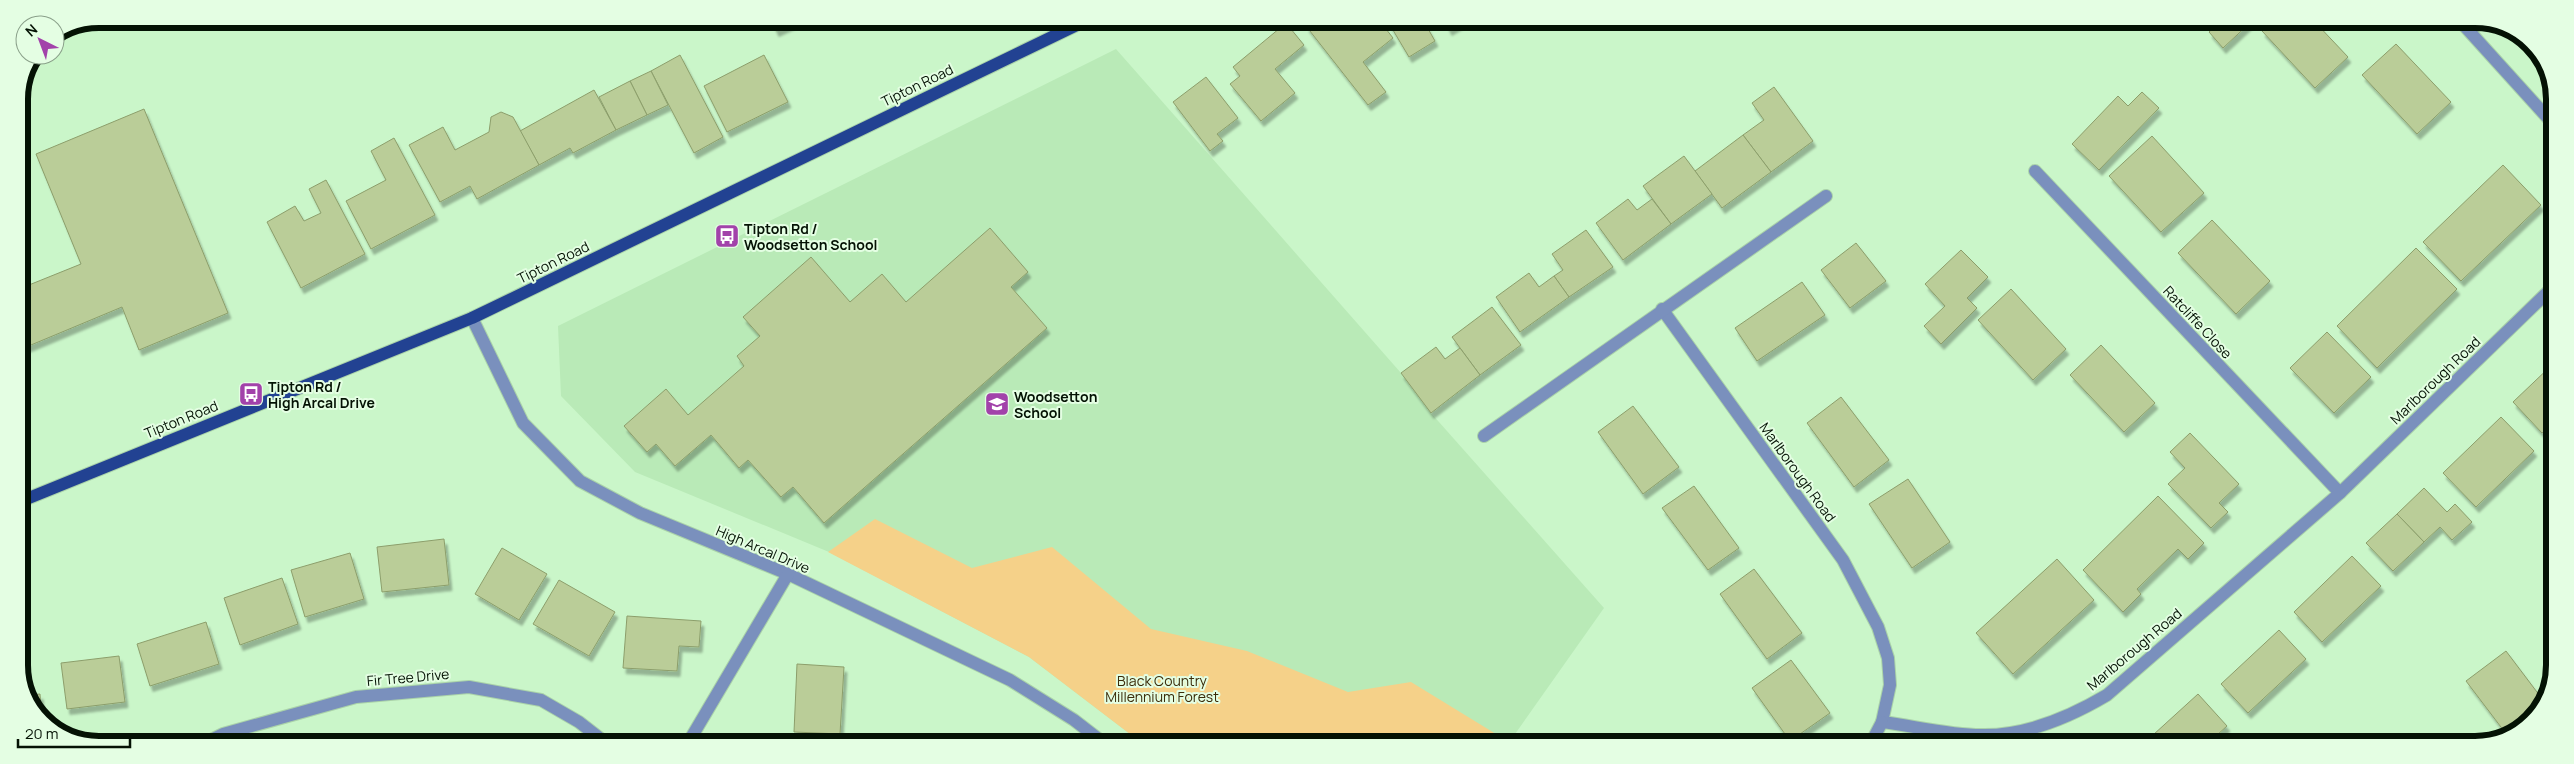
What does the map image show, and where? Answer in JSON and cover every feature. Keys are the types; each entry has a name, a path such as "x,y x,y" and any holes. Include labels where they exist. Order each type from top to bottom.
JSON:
{"main road":[{"name":"Tipton Road","path":"28,498 472,318 1073,27"}],"street":[{"path":"2465,27 2546,116"},
{"name":"Ratcliffe Close","path":"2035,171 2340,493"},
{"path":"1484,436 1662,309 1826,196"},
{"name":"Marlborough Road","path":"1662,309 1843,560 1878,626 1888,658 1890,685 1882,722 1980,736 2017,732 2041,726 2080,711 2108,695 2340,493 2546,294"},
{"name":"High Arcal Drive","path":"472,318 523,423 580,480 640,513 788,574 1010,680 1074,720 1095,736"},
{"path":"692,736 788,574"},
{"name":"Fir Tree Drive","path":"219,736 356,697 469,687 541,700 579,722 597,736"},
{"path":"1874,736 1882,722"}],"shaded area":[{"name":"Woodsetton School","path":"1116,49 1401,373 1431,413 1604,608 1514,736 1133,736 1029,657 829,552 635,472 561,396 558,326"}],"green space":[{"name":"Black Country Millennium Forest","path":"875,519 972,568 1052,547 1151,629 1247,651 1348,692 1411,682 1499,736 1133,736 1029,657 828,552"}],"building":[{"path":"774,27 785,27 776,31"},
{"path":"1281,27 1289,27 1304,45 1275,69 1295,93 1261,121 1230,84 1240,76 1233,67"},
{"path":"1307,27 1384,27 1393,38 1363,62 1386,92 1368,105"},
{"path":"1391,27 1427,27 1435,41 1409,57"},
{"path":"2214,27 2246,27 2223,48 2209,32"},
{"path":"2266,27 2320,27 2348,57 2315,88 2262,31"},
{"path":"2396,44 2451,102 2417,134 2362,75"},
{"path":"680,55 723,137 694,153 651,71"},
{"path":"764,55 788,102 727,132 704,86"},
{"path":"651,71 668,105 647,115 630,81"},
{"path":"1206,77 1238,118 1217,134 1223,141 1210,151 1173,102"},
{"path":"630,81 647,115 616,130 599,97"},
{"path":"1774,87 1813,141 1771,172 1743,135 1764,120 1752,103"},
{"path":"594,90 616,130 573,153 570,148 539,165 520,131"},
{"path":"2142,92 2159,108 2099,170 2072,144 2118,96 2128,106"},
{"path":"144,109 228,313 139,350 122,307 27,346 27,286 81,264 36,154"},
{"path":"501,112 513,117 539,165 477,199 470,186 440,202 409,145 443,127 455,150 489,132 491,117"},
{"path":"1743,135 1771,172 1722,208 1695,171"},
{"path":"2152,136 2204,193 2161,232 2109,176"},
{"path":"394,138 435,215 371,249 346,201 386,180 371,151"},
{"path":"1684,156 1712,194 1671,224 1643,186"},
{"path":"2503,165 2541,205 2461,281 2423,242"},
{"path":"326,180 365,254 301,288 267,222 295,206 304,221 321,213 309,189"},
{"path":"1628,199 1637,210 1652,199 1671,224 1623,260 1596,223"},
{"path":"2212,220 2270,281 2236,314 2178,253"},
{"path":"990,228 1028,272 1011,287 1047,328 824,523 793,487 781,497 748,460 739,468 711,435 675,466 656,444 647,452 624,426 666,389 688,415 744,366 737,356 760,336 743,317 811,257 850,302 882,274 906,302"},
{"path":"1586,230 1613,267 1569,297 1554,276 1563,270 1552,254"},
{"path":"1856,243 1886,281 1850,308 1821,270"},
{"path":"2416,248 2457,289 2377,368 2337,326"},
{"path":"1961,250 1988,277 1967,298 1977,308 1941,344 1924,326 1945,306 1925,284"},
{"path":"1529,273 1539,287 1554,276 1569,297 1520,332 1496,297"},
{"path":"1802,282 1825,315 1757,361 1735,328"},
{"path":"2011,289 2066,349 2033,380 1978,320"},
{"path":"1492,307 1521,345 1480,375 1452,337"},
{"path":"2327,332 2371,377 2334,413 2290,368"},
{"path":"2101,345 2155,403 2124,432 2070,375"},
{"path":"1436,347 1445,359 1460,348 1480,375 1431,413 1401,373"},
{"path":"2546,371 2546,430 2542,433 2513,402"},
{"path":"1841,397 1889,460 1854,487 1807,423"},
{"path":"1633,406 1679,467 1643,494 1598,432"},
{"path":"2501,417 2534,451 2476,507 2443,473"},
{"path":"2190,433 2239,484 2219,503 2228,512 2211,528 2168,484 2185,468 2170,452"},
{"path":"1908,479 1950,542 1912,568 1869,504"},
{"path":"1694,486 1739,548 1708,570 1662,508"},
{"path":"2424,488 2447,512 2455,504 2472,522 2452,540 2440,527 2424,542 2397,514"},
{"path":"2158,496 2204,543 2188,559 2178,549 2137,589 2141,594 2123,612 2083,570"},
{"path":"2397,514 2424,542 2393,571 2366,543"},
{"path":"444,539 449,585 382,592 377,547"},
{"path":"502,548 547,574 519,620 475,594"},
{"path":"350,553 364,599 305,617 291,570"},
{"path":"2352,556 2381,586 2322,642 2294,612"},
{"path":"2057,559 2094,600 2013,674 1976,633"},
{"path":"1754,569 1802,633 1767,659 1720,594"},
{"path":"282,578 298,624 240,645 224,598"},
{"path":"559,580 615,612 589,656 533,624"},
{"path":"627,616 701,621 699,647 679,646 677,671 623,668"},
{"path":"206,622 219,664 150,686 137,644"},
{"path":"2279,630 2306,659 2248,713 2221,684"},
{"path":"2506,651 2540,695 2526,716 2504,731 2466,681"},
{"path":"119,656 125,702 67,709 61,663"},
{"path":"1791,660 1830,713 1797,736 1786,736 1752,688"},
{"path":"797,664 844,667 840,734 794,732"},
{"path":"40,694 41,707 37,701 34,695"},
{"path":"2198,694 2227,726 2216,736 2152,736"}],"place":[{"name":"Tipton Rd / Woodsetton School","path":"727,236"},
{"name":"Tipton Rd / High Arcal Drive","path":"251,394"},
{"name":"Woodsetton School","path":"997,404"}]}
